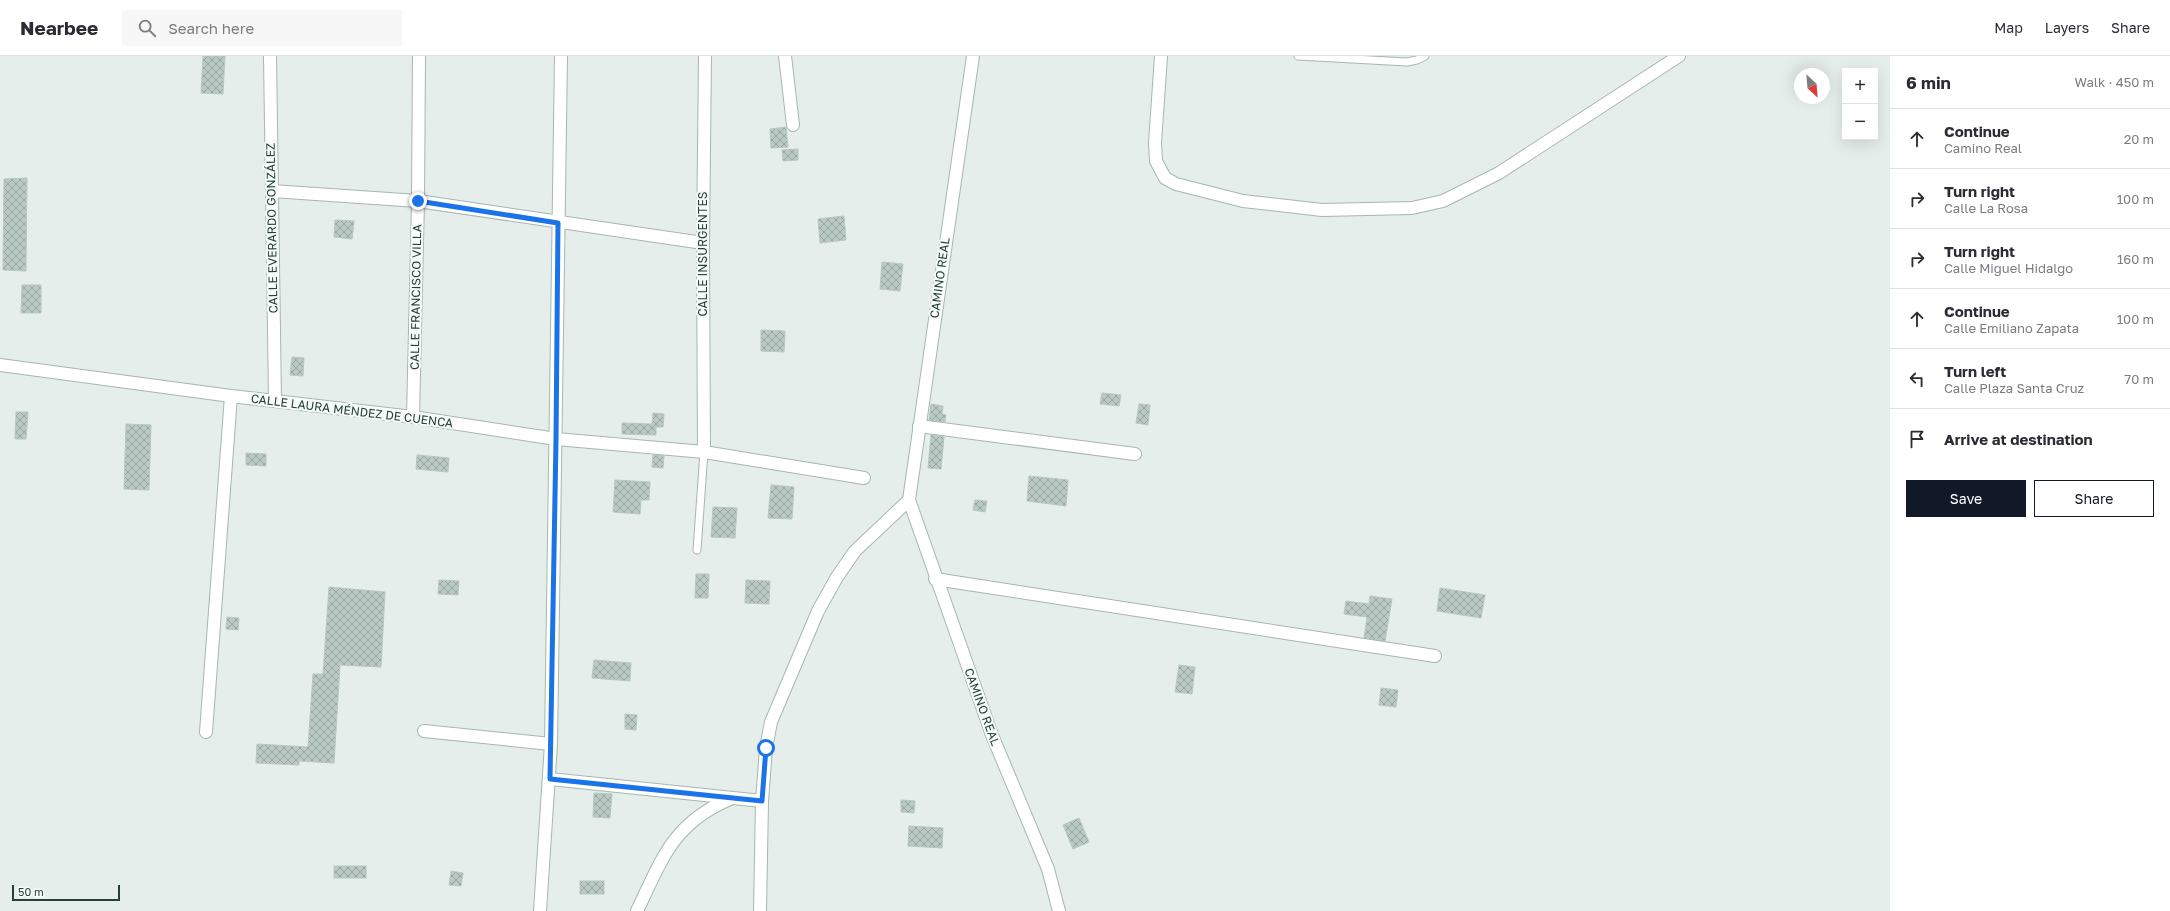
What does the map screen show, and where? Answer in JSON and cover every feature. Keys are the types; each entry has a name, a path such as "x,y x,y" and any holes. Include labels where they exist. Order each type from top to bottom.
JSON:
{"street":[{"name":"CALLE EVERARDO GONZÁLEZ","path":"270,56 275,400"},
{"name":"CALLE FRANCISCO VILLA","path":"413,417 418,201 419,56"},
{"path":"540,911 550,779 551,744 561,56"},
{"name":"CALLE INSURGENTES","path":"704,56 704,452"},
{"path":"785,56 793,125"},
{"name":"CAMINO REAL","path":"973,56 909,500 935,579 992,735 1048,869 1060,911"},
{"path":"1161,56 1155,143 1156,161 1165,178 1176,184 1243,201 1322,210 1412,208 1443,201 1500,173 1679,56"},
{"path":"272,191 418,201 558,223 703,243"},
{"name":"CALLE LAURA MÉNDEZ DE CUENCA","path":"0,365 231,396 413,417 556,439 704,452 864,478"},
{"path":"206,732 231,396"},
{"path":"919,426 1134,454"},
{"path":"760,911 762,801 766,748 770,722 818,611 855,551 909,500"},
{"path":"935,579 1435,656"},
{"path":"424,731 551,744"},
{"path":"550,779 762,801"},
{"path":"637,911 672,842 699,814 731,798"}],"lane":[{"path":"1298,56 1407,62 1417,60 1425,56"},
{"path":"697,550 704,452"}],"building":[{"path":"203,56 225,56 223,94 201,93"},
{"path":"786,127 788,147 771,148 770,129"},
{"path":"798,149 798,160 783,161 782,150"},
{"path":"27,178 26,271 3,270 4,179"},
{"path":"844,216 846,240 820,243 818,219"},
{"path":"335,220 354,221 352,239 334,237"},
{"path":"882,262 903,264 900,291 880,289"},
{"path":"22,285 41,285 41,313 21,313"},
{"path":"761,330 785,331 784,352 761,351"},
{"path":"292,357 304,358 303,376 290,375"},
{"path":"1102,393 1121,395 1119,406 1100,404"},
{"path":"931,404 943,406 942,414 946,415 945,422 929,420"},
{"path":"1139,404 1150,405 1148,425 1136,423"},
{"path":"16,412 28,412 26,439 15,439"},
{"path":"653,413 664,414 663,427 656,427 656,435 622,434 622,423 652,424"},
{"path":"126,424 151,425 149,490 124,489"},
{"path":"931,435 944,437 941,469 928,468"},
{"path":"246,453 266,454 266,466 246,465"},
{"path":"417,455 449,458 448,472 416,469"},
{"path":"653,455 664,456 663,468 652,467"},
{"path":"1029,476 1068,480 1066,506 1027,501"},
{"path":"615,480 650,482 649,500 641,500 640,514 613,512"},
{"path":"771,485 794,487 792,519 768,518"},
{"path":"975,500 987,501 985,512 973,510"},
{"path":"713,507 737,508 735,538 711,537"},
{"path":"696,574 709,574 708,598 695,598"},
{"path":"439,580 459,581 458,595 438,594"},
{"path":"746,580 770,581 769,604 745,603"},
{"path":"329,587 385,592 381,667 340,665 334,763 299,761 299,765 256,763 257,744 308,747 313,674 323,674"},
{"path":"1440,588 1485,595 1481,618 1437,611"},
{"path":"1370,596 1392,599 1385,641 1364,638 1367,617 1344,614 1346,601 1369,604"},
{"path":"227,617 239,618 238,630 226,629"},
{"path":"594,660 631,663 630,681 592,678"},
{"path":"1179,665 1195,667 1192,694 1175,692"},
{"path":"1381,688 1398,690 1396,707 1379,705"},
{"path":"625,714 637,715 636,730 625,729"},
{"path":"594,793 612,794 610,818 593,817"},
{"path":"901,800 915,801 914,813 901,812"},
{"path":"1079,818 1089,842 1073,849 1063,825"},
{"path":"909,826 943,828 942,848 908,846"},
{"path":"334,866 366,866 366,878 334,878"},
{"path":"451,871 463,873 461,886 449,885"},
{"path":"580,881 604,881 604,894 580,894"}],"route":[{"path":"418,201 558,223 550,779 762,801 766,748"}]}
